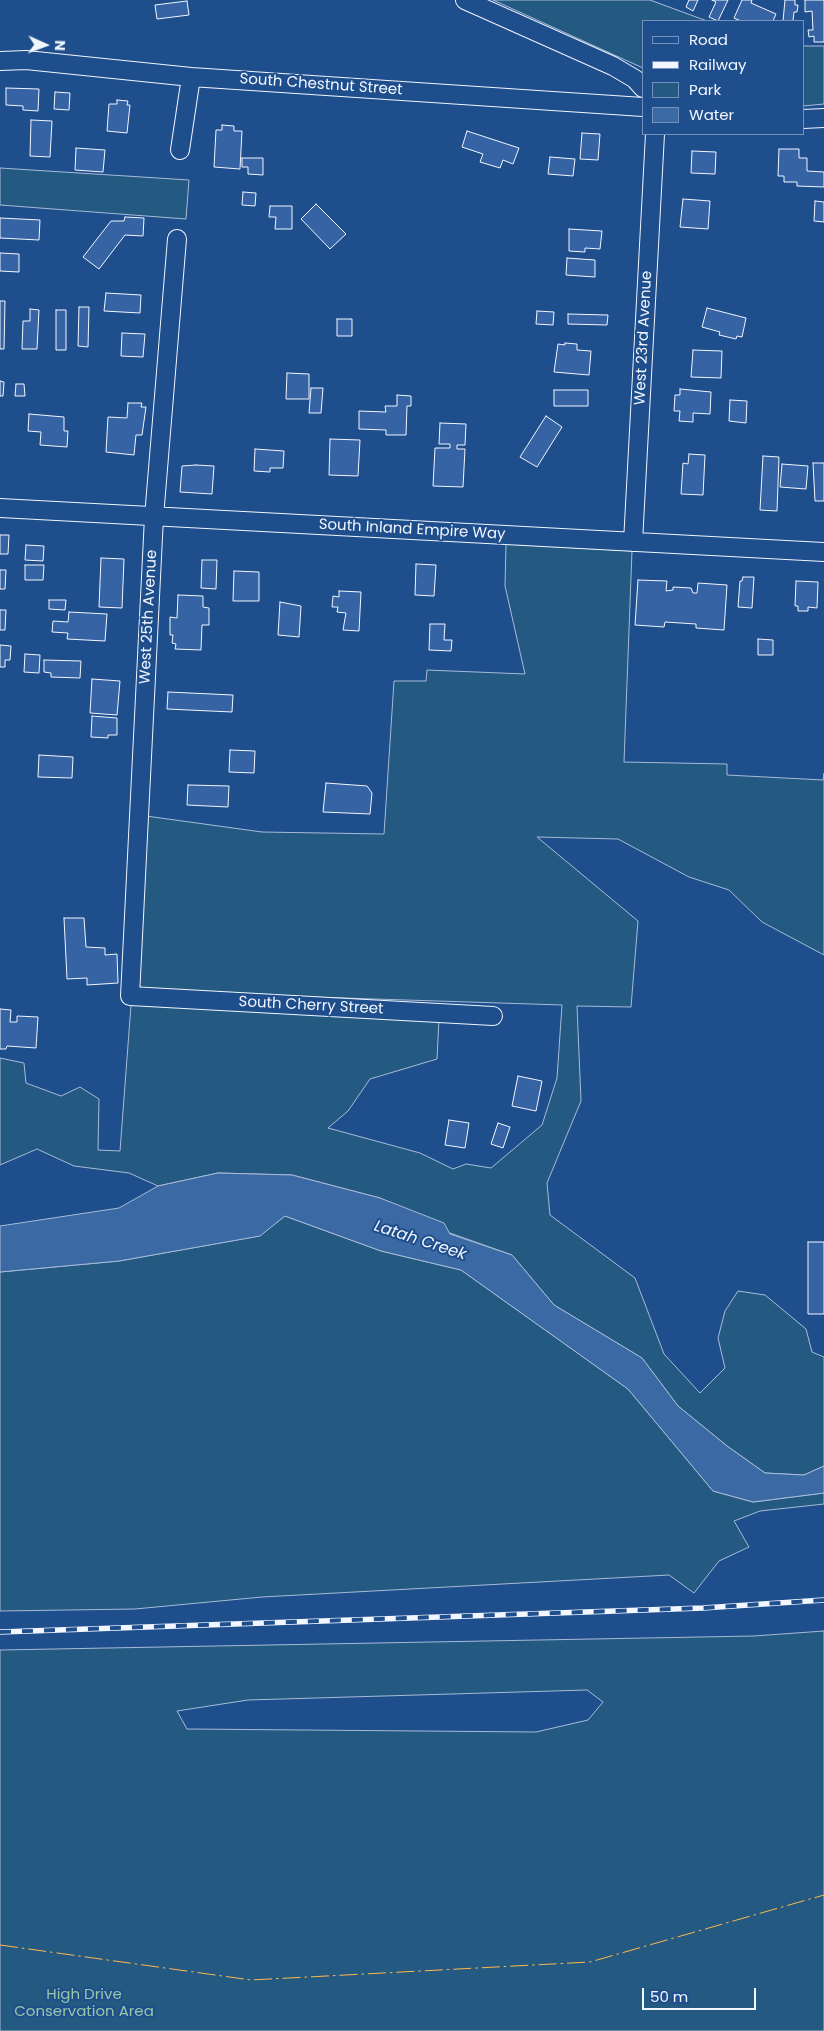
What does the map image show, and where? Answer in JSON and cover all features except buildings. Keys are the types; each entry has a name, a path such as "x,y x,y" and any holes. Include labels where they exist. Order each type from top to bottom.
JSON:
{"street":[{"path":"465,0 613,66 635,79 642,87"},
{"name":"South Chestnut Street","path":"0,62 26,60 191,77 642,107"},
{"path":"180,150 191,77"},
{"path":"804,119 824,118"},
{"name":"West 23rd Avenue","path":"633,542 655,135"},
{"name":"West 25th Avenue","path":"130,996 154,516 177,239"},
{"name":"South Inland Empire Way","path":"0,508 824,552"},
{"name":"South Cherry Street","path":"130,996 493,1016"}],"green space":[{"path":"493,0 650,0 704,20 642,20 642,68"},
{"path":"804,46 824,46 824,104 804,106"},
{"path":"0,168 189,180 186,219 0,205"},
{"path":"506,544 632,551 624,762 727,764 727,775 823,780 824,773 824,955 762,922 729,890 689,877 618,839 537,837 638,921 631,1007 577,1006 581,1101 547,1183 550,1215 635,1278 664,1354 700,1393 725,1368 718,1338 725,1311 738,1291 765,1295 806,1329 812,1352 824,1357 824,1466 804,1475 765,1473 727,1446 678,1406 642,1358 554,1305 512,1255 450,1233 380,1198 292,1175 218,1173 158,1186 129,1173 74,1166 37,1149 0,1165 0,1058 24,1063 26,1083 61,1096 80,1087 99,1099 98,1150 120,1151 131,1005 439,1019 437,1059 370,1079 348,1111 328,1128 420,1153 453,1169 466,1164 491,1168 542,1125 557,1078 562,1005 156,992 141,987 135,979 146,816 262,832 384,834 394,681 426,681 427,670 525,674 505,586"},
{"path":"285,1216 381,1251 461,1270 628,1389 713,1491 753,1502 824,1493 824,1504 760,1511 734,1521 749,1547 719,1561 694,1593 669,1575 262,1597 135,1609 0,1611 0,1272 119,1261 259,1236"},
{"name":"High Drive Conservation Area","path":"824,1631 824,2031 0,2031 0,1650 754,1636","holes":["587,1690 603,1702 588,1720 536,1732 187,1729 177,1711 248,1700"]}],"water":[{"name":"Latah Creek","path":"218,1173 292,1175 380,1198 444,1223 450,1234 512,1255 554,1305 642,1358 678,1406 727,1446 765,1473 804,1475 824,1466 824,1493 753,1502 713,1491 628,1389 461,1270 381,1251 285,1216 260,1236 119,1261 0,1272 0,1226 119,1208 158,1186"}],"railway":[{"path":"0,1632 703,1608 824,1600"}],"power":[{"path":"0,1945 251,1980 590,1962 824,1895"}]}
